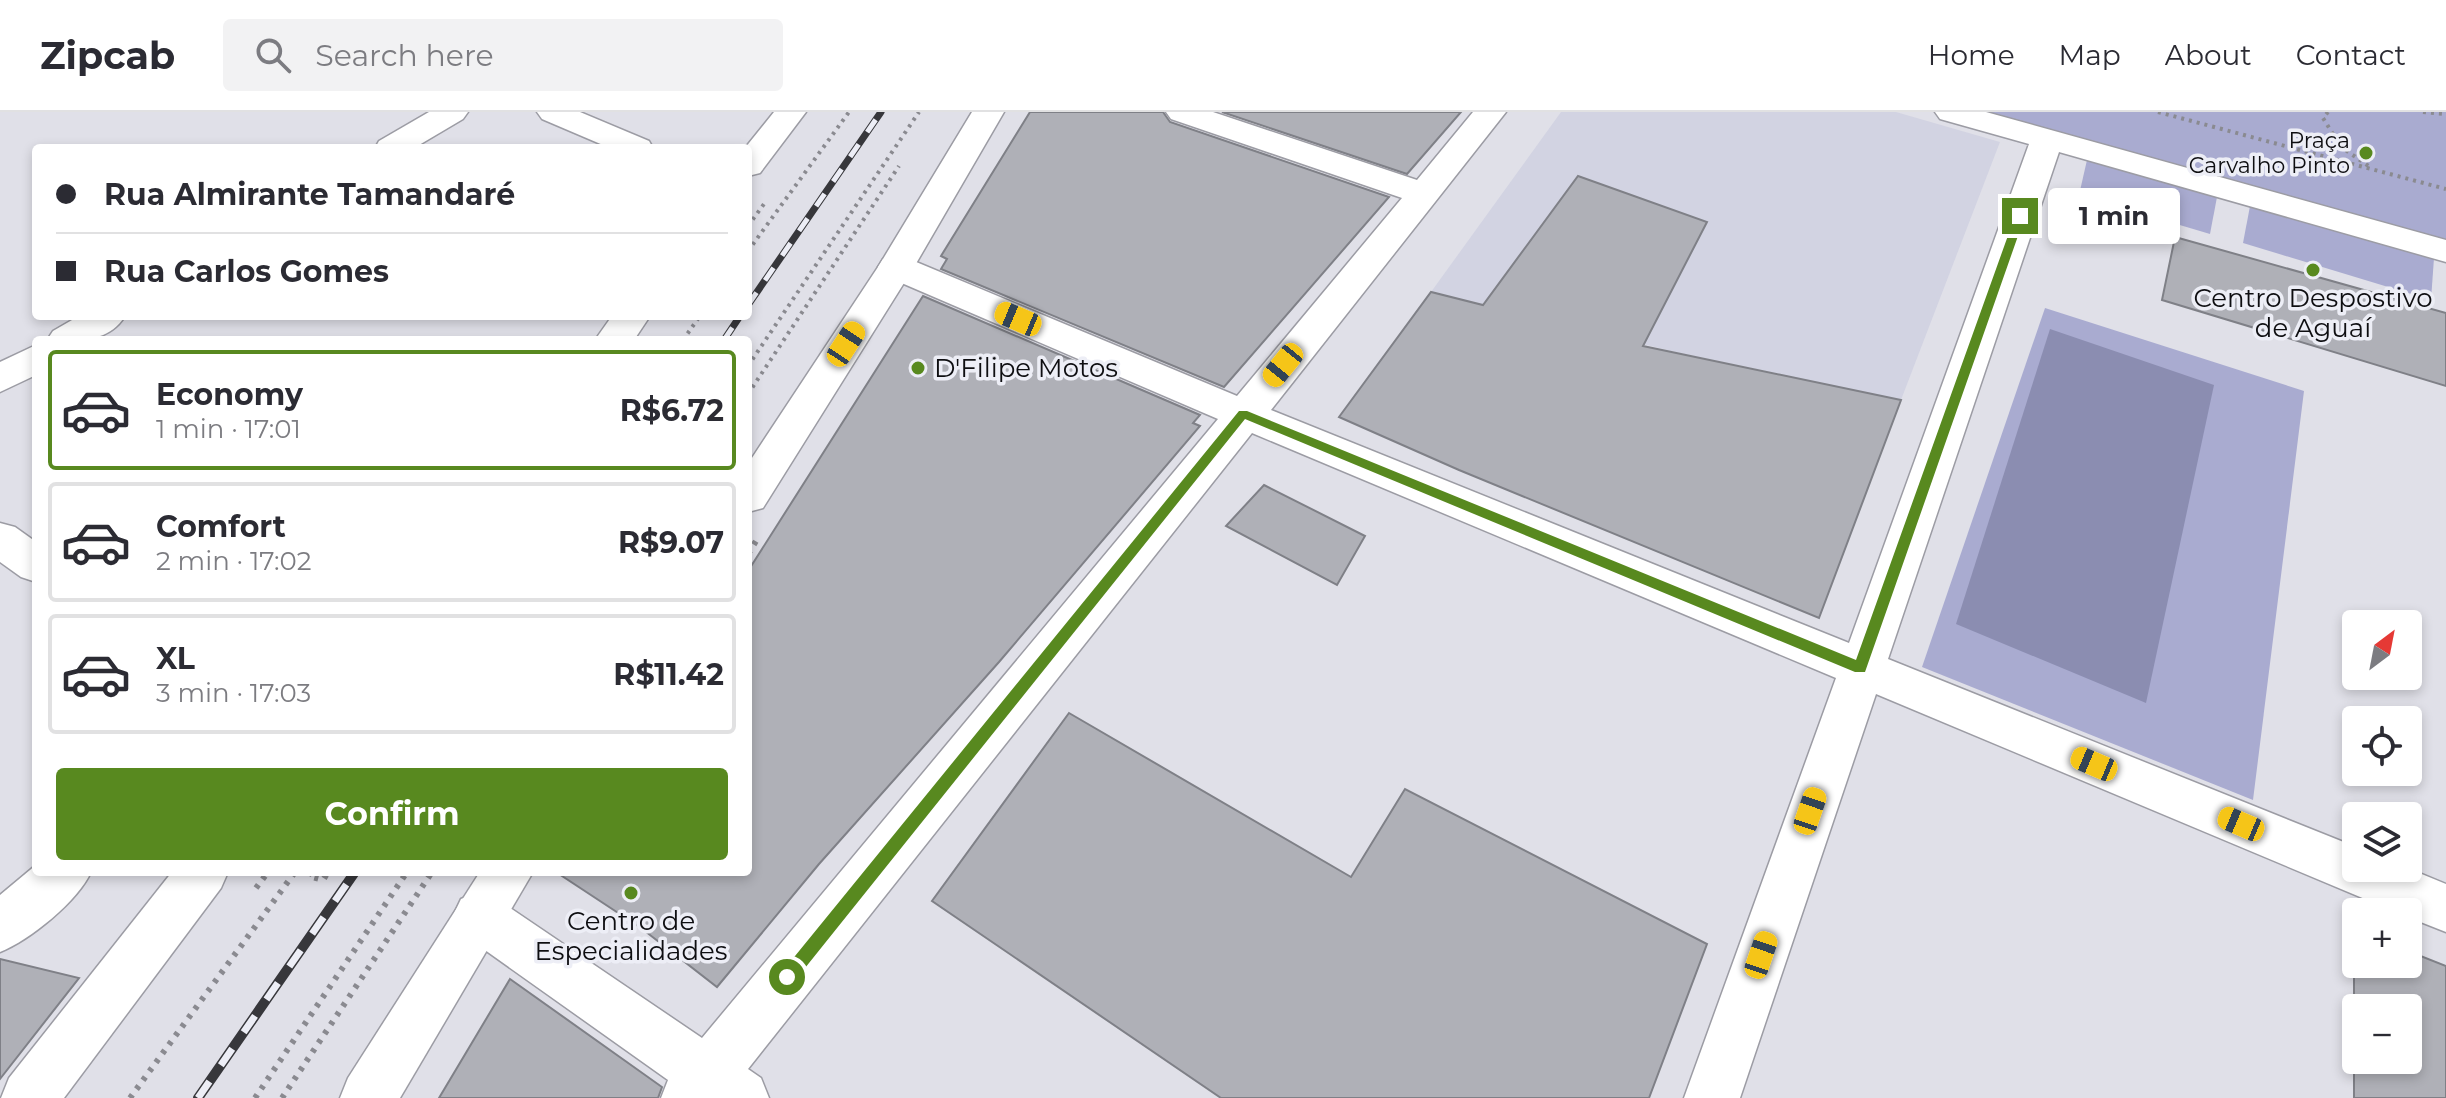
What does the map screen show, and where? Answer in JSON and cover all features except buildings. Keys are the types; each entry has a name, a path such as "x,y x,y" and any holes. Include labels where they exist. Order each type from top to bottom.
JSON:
{"street":[{"path":"398,144 452,112"},
{"path":"553,112 628,144"},
{"path":"752,161 790,112"},
{"path":"756,512 988,112"},
{"path":"1182,112 1422,193"},
{"path":"479,916 713,1090 1243,414 1490,112"},
{"path":"1951,112 2446,251"},
{"path":"1712,1098 2047,139"},
{"path":"896,267 1243,414 2446,908"},
{"path":"73,336 100,320"},
{"path":"0,379 32,360"},
{"path":"0,539 32,562"},
{"path":"0,927 61,876"},
{"path":"29,1098 200,876"},
{"path":"368,1098 505,876"}],"path":[{"path":"752,245 849,112"},
{"path":"752,360 919,112"},
{"path":"2158,112 2446,189"},
{"path":"2328,112 2323,118 2329,136 2340,148 2378,171"},
{"path":"2423,112 2446,114"},
{"path":"2438,115 2446,122"},
{"path":"752,388 901,163"},
{"path":"752,533 756,512"},
{"path":"130,1098 292,876"},
{"path":"308,876 323,880 326,876"},
{"path":"255,1098 404,876"},
{"path":"282,1098 429,876"}],"shaded area":[{"path":"1561,112 1896,112 2000,142 1901,400 1675,352 1431,292"},
{"path":"1951,112 2446,112 2446,251"},
{"path":"2087,160 2217,197 2210,234 2079,195"},
{"path":"2250,206 2434,258 2431,300 2243,243"},
{"path":"2045,308 2304,391 2253,800 1922,667"},
{"path":"2050,329 2214,385 2146,703 1956,624"}],"railway":[{"path":"752,299 881,112"},
{"path":"727,336 737,320"},
{"path":"198,1098 352,876"}],"place":[{"name":"Praça Carvalho Pinto","path":"2366,153"},
{"name":"Centro Despostivo de Aguaí","path":"2313,270"},
{"name":"D'Filipe Motos","path":"918,368"},
{"name":"Centro de Especialidades","path":"631,893"}],"route":[{"path":"787,977 1243,414 1860,668 2020,216"}]}
